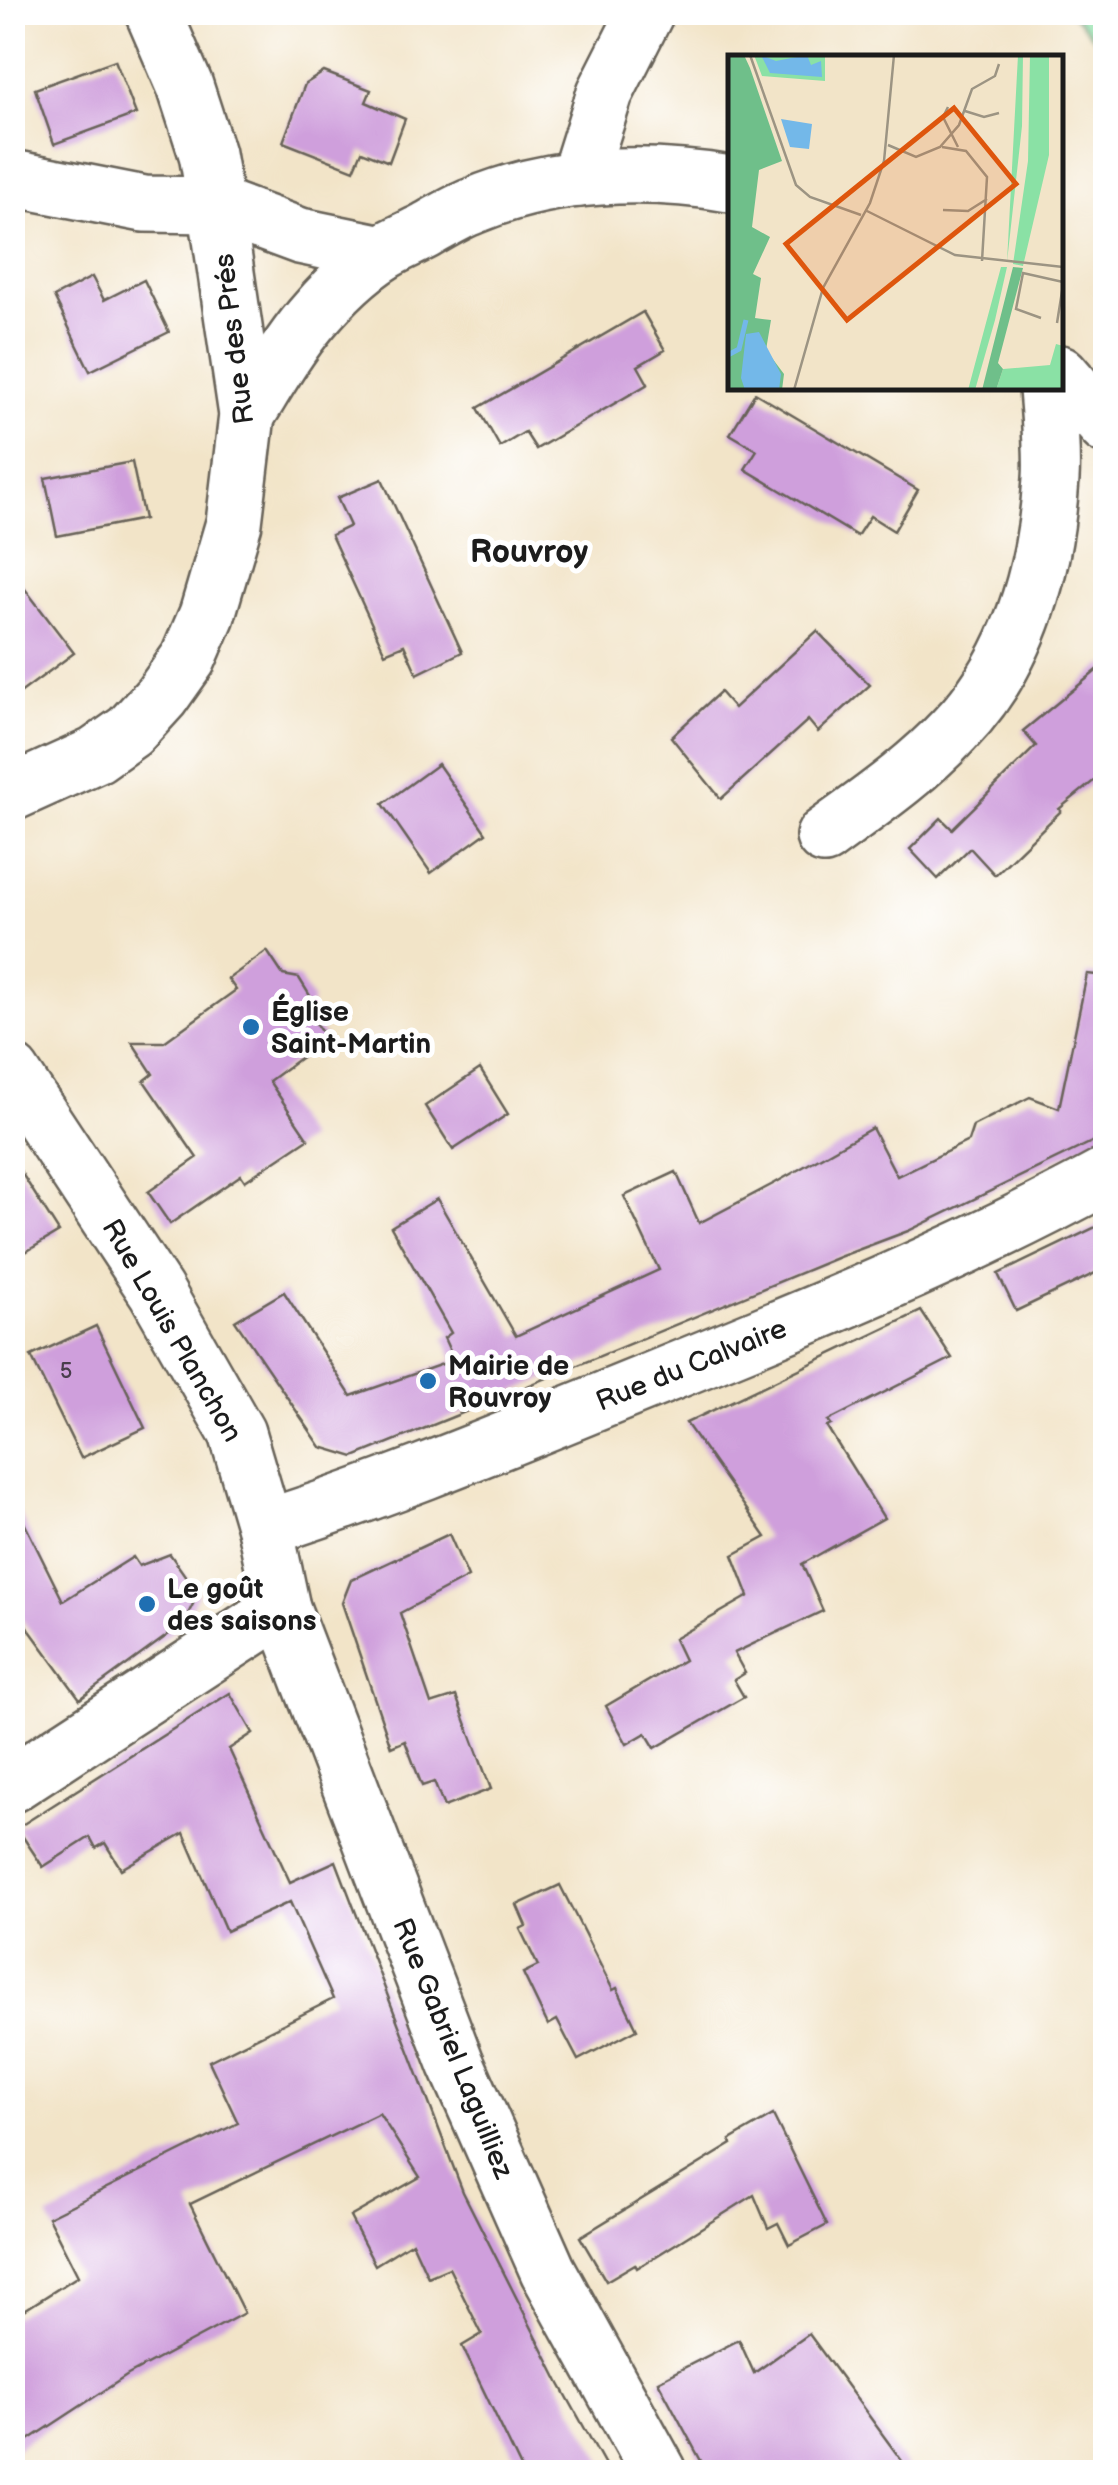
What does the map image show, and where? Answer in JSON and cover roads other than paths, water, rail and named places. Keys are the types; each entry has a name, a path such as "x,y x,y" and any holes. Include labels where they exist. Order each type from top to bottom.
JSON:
{"street":[{"name":"Rue des Prés","path":"12,792 96,755 130,731 161,697 188,660 207,615 234,523 246,415 216,205 207,154 185,86 152,12"},
{"path":"578,179 605,93 646,12"},
{"path":"246,415 289,348 346,283 382,253 474,205 578,179 633,175 690,177 728,184"},
{"name":"Rue des Prés","path":"12,178 144,204 216,205 300,236 382,253"},
{"path":"1063,376 1106,426"},
{"path":"824,836 929,755 980,700 1002,668 1023,624 1037,577 1051,477 1047,390"},
{"name":"Rue Louis Planchon","path":"12,1073 156,1291 237,1433 265,1528 282,1608"},
{"name":"Rue du Calvaire","path":"265,1528 353,1500 845,1302 1055,1204 1106,1176"},
{"path":"12,1784 282,1608"},
{"name":"Rue Gabriel Laguilliez","path":"282,1608 456,2063 548,2270 659,2472"}],"place":[{"name":"Église Saint-Martin","path":"251,1027"},
{"name":"Mairie de Rouvroy","path":"428,1381"},
{"name":"Le goût des saisons","path":"147,1604"}],"district":[{"name":"Rouvroy","path":"529,551"}]}
